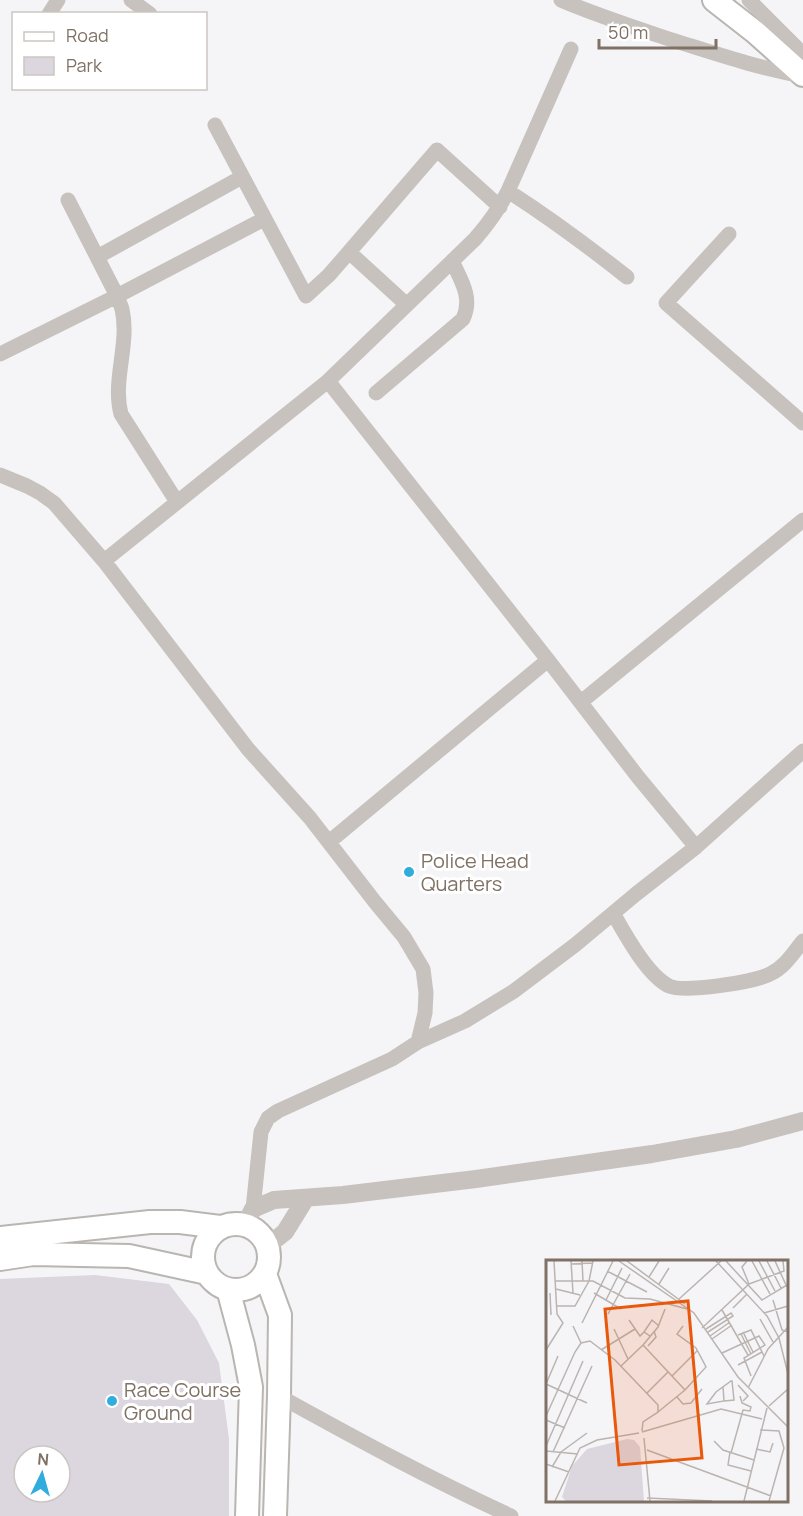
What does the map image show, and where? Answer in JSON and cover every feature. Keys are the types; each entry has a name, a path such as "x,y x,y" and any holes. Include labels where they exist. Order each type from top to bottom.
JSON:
{"main road":[{"path":"714,0 803,75"},
{"path":"249,1217 267,1246 269,1255 265,1274 249,1287 228,1289 212,1280 207,1273 203,1263 203,1252 206,1242 220,1227 249,1217"},
{"path":"0,1238 150,1222 180,1222 220,1227"},
{"path":"0,1259 33,1254 129,1256 207,1273"},
{"path":"265,1274 280,1316 275,1516"},
{"path":"228,1289 243,1345 251,1387 247,1516"}],"street":[{"path":"131,0 147,12"},
{"path":"561,0 589,12 734,60 775,71 803,75"},
{"path":"748,0 797,48 803,57"},
{"path":"104,561 328,381 482,231 500,207 571,49"},
{"path":"215,125 306,296 329,275 437,150 500,207"},
{"path":"97,257 242,177"},
{"path":"508,190 585,244 627,277"},
{"path":"68,200 122,309 124,326 118,390 118,405 121,414 177,502"},
{"path":"0,354 264,219"},
{"path":"729,234 666,303 803,423"},
{"path":"349,252 407,305"},
{"path":"376,393 463,319 467,311 466,290 452,261"},
{"path":"328,381 696,848"},
{"path":"0,475 33,490 54,503 104,561 248,749 310,818 404,937 423,969 426,993 418,1042"},
{"path":"581,702 803,519"},
{"path":"329,842 549,660"},
{"path":"249,1217 261,1132 268,1118 278,1111 392,1059 418,1042 465,1021 514,991 696,848 803,751"},
{"path":"613,913 632,946 654,975 670,987 694,989 740,982 770,974 785,963 803,941"},
{"path":"249,1217 274,1200 343,1196 652,1154 736,1139 803,1120"},
{"path":"267,1246 285,1232 306,1198"},
{"path":"279,1396 454,1490 511,1516"}],"green space":[{"name":"Race Course Ground","path":"95,1275 169,1284 197,1320 219,1363 229,1439 229,1516 0,1516 0,1279"}],"place":[{"name":"Police Head Quarters","path":"409,872"},
{"name":"Race Course Ground","path":"112,1401"}]}
